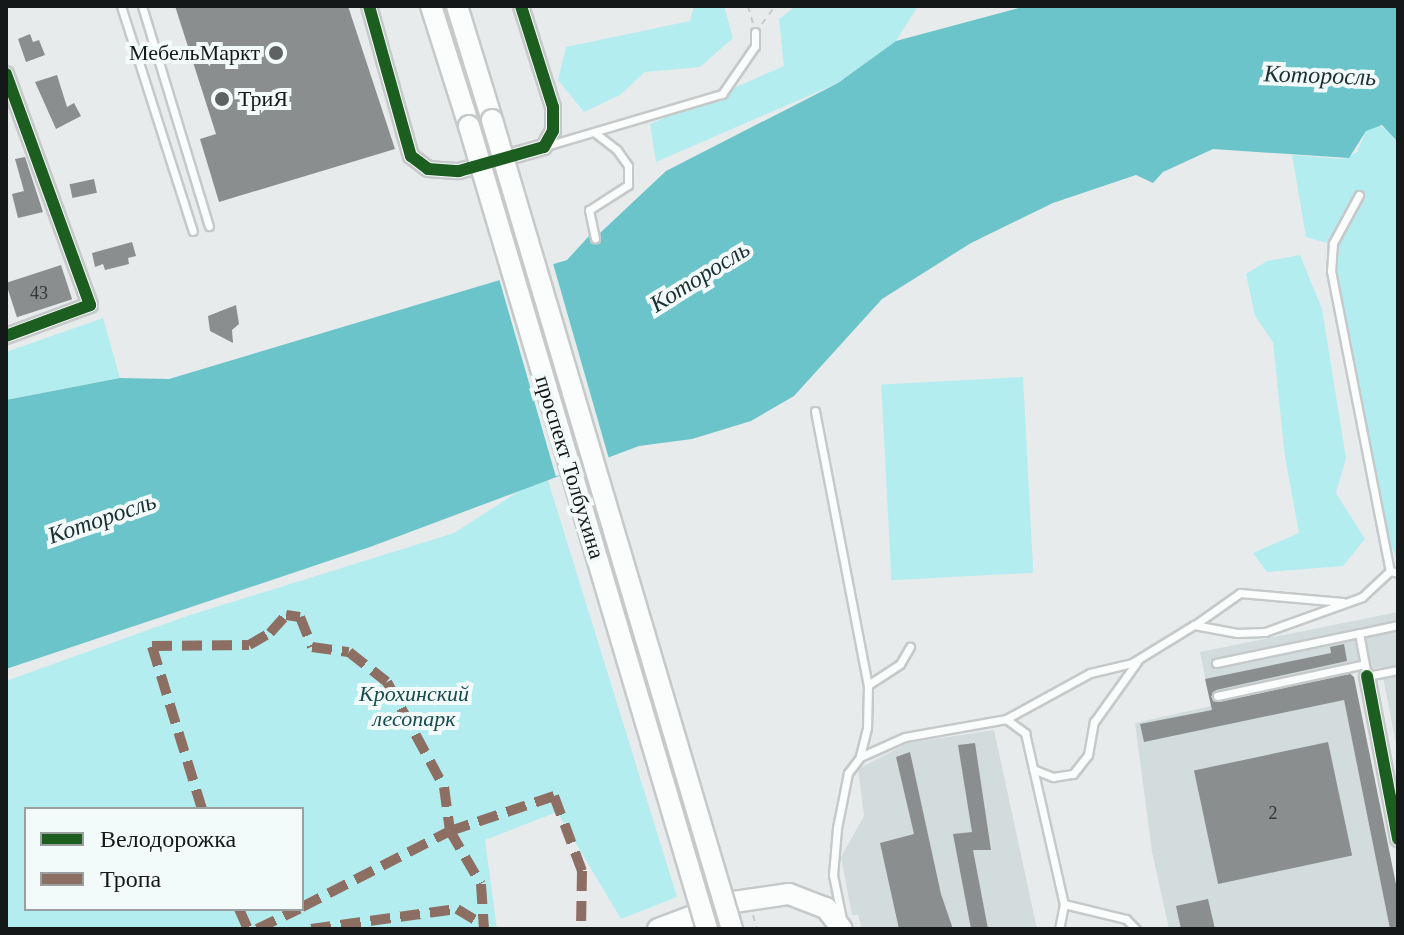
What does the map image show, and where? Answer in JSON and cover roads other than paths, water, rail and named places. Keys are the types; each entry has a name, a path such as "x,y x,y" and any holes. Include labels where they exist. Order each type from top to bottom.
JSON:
{"main road":[{"name":"проспект Толбухина","path":"431,6 707,929"},
{"name":"проспект Толбухина","path":"457,6 732,929"},
{"path":"658,929 727,903 789,894 826,908 843,929"}],"street":[{"path":"369,6 411,156 428,169 459,171 544,147 553,131 553,107 521,6"},
{"path":"6,74 90,305 6,336"},
{"path":"1366,670 1398,839"}],"lane":[{"path":"121,6 193,231"},
{"path":"142,6 209,226"},
{"path":"544,147 722,94 755,46 755,32"},
{"path":"594,132 617,150 628,166 628,185 589,210 595,238"},
{"path":"1194,625 1254,634 1313,618 1378,586 1394,572 1331,271 1333,243 1359,195"},
{"path":"815,411 868,685 867,728 860,757 848,773 837,828 833,875 843,929"},
{"path":"860,757 905,737 1006,719 1090,673 1138,660 1240,593 1343,602"},
{"path":"1216,663 1398,625"},
{"path":"1359,633 1366,670"},
{"path":"868,685 900,664 910,647"},
{"path":"1033,769 1053,777 1073,774 1088,755 1094,722 1138,660"},
{"path":"1217,696 1366,670 1398,670"},
{"path":"1006,719 1025,733 1064,904 1059,929"},
{"path":"1064,904 1126,919 1136,929"}],"water":[{"name":"Которосль","path":"1026,6 1398,6 1398,142 1382,125 1366,131 1349,158 1213,149 1163,172 1153,183 1136,175 1053,203 971,243 882,299 794,396 751,421 692,439 639,446 370,547 6,669 6,400 120,378 169,379 567,260 589,236 591,244 601,241 600,233 666,171 838,83 896,41"}],"place":[{"name":"МебельМаркт","path":"276,53"},
{"name":"ТриЯ","path":"222,99"}],"park label":[{"name":"Крохинский лесопарк","path":"414,706"}]}
